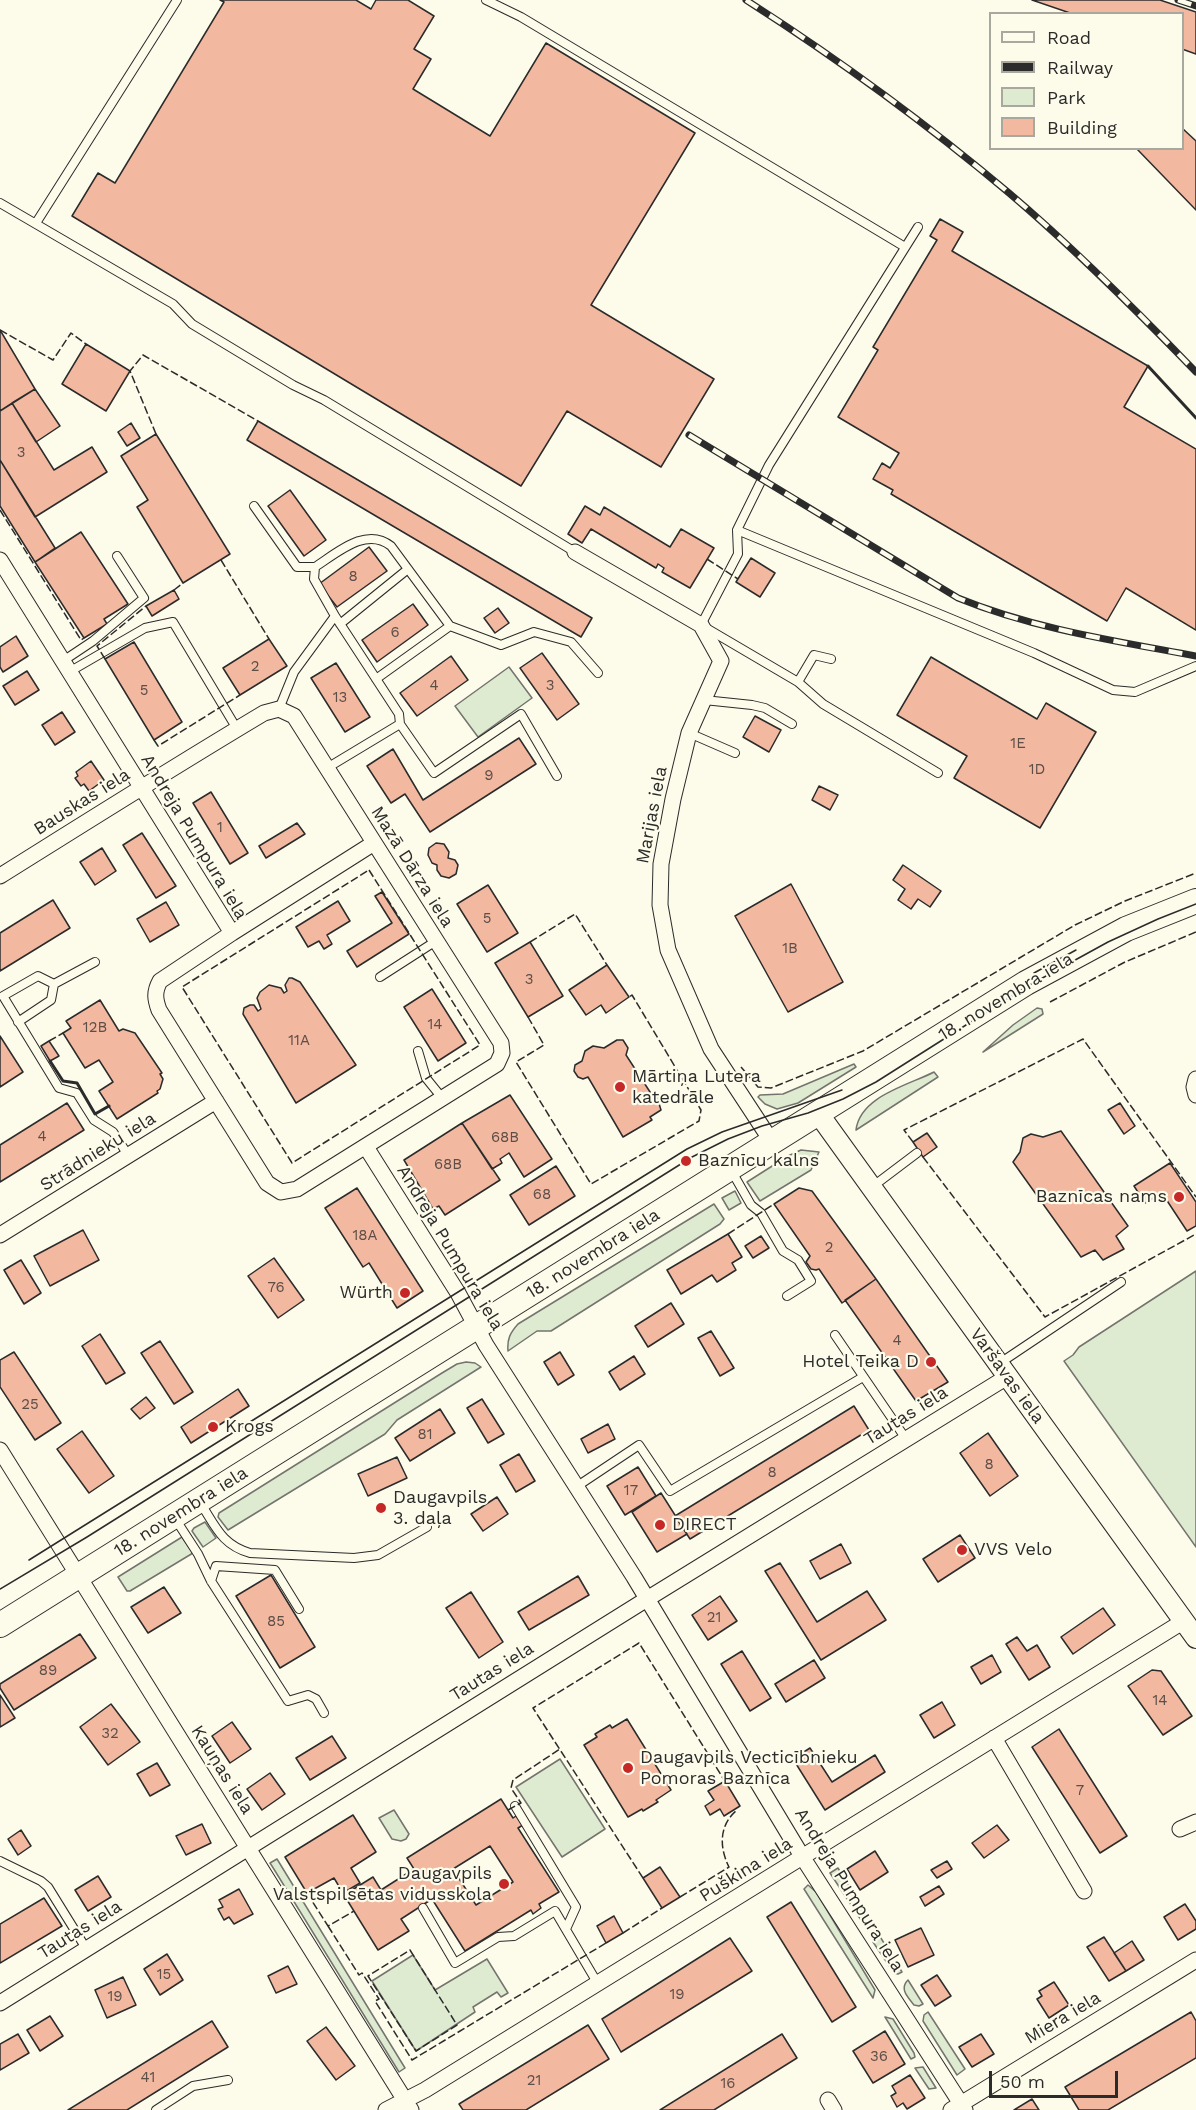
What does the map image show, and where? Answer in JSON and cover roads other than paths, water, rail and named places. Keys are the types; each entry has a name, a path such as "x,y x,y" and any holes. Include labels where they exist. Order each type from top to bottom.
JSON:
{"main road":[{"name":"18. novembra iela","path":"0,1625 1026,983 1126,929 1196,901"}],"street":[{"path":"574,552 701,625"},
{"name":"Andreja Pumpura iela","path":"0,560 232,933 160,981 156,988 155,999 159,1010 267,1183 281,1192 297,1188 366,1147 454,1287 486,1345 647,1599 803,1858 959,2108"},
{"name":"Marijas iela","path":"701,625 721,661 689,733 673,799 661,864 660,905 668,950 711,1049 772,1142"},
{"name":"Bauskas iela","path":"0,876 237,729 264,713 279,709"},
{"name":"Mazā Dārza iela","path":"279,709 294,716 501,1043 502,1053 497,1064 443,1099"},
{"path":"232,933 374,843"},
{"path":"1196,1078 1194,1087 1196,1095"},
{"path":"366,1147 443,1099"},
{"name":"Strādnieku iela","path":"0,1235 216,1101"},
{"name":"Varšavas iela","path":"818,1113 1192,1631"},
{"name":"Tautas iela","path":"0,2003 906,1439 1003,1371"},
{"name":"Kauņas iela","path":"0,1450 408,2105"},
{"name":"Puškina iela","path":"386,2110 408,2105 425,2090 994,1738 1192,1631"},
{"path":"994,1738 1083,1891"},
{"path":"1180,1829 1196,1822"},
{"name":"Miera iela","path":"959,2108 1196,1960"}],"lane":[{"path":"36,223 177,0"},
{"path":"486,0 521,17 905,248"},
{"path":"0,203 173,304 192,324 293,386 324,400 574,552"},
{"path":"918,227 769,465 737,530 738,554 701,625 798,681 823,704 938,773"},
{"path":"254,506 297,567 315,567 351,543 368,538 382,538 391,546 450,626 501,645 534,633 571,642 598,673"},
{"path":"737,530 1034,653 1113,690 1135,692 1196,666"},
{"path":"66,667 144,598 117,556"},
{"path":"315,567 314,579 335,616 399,714 400,724 434,773 521,714 557,776"},
{"path":"340,624 408,568"},
{"path":"279,709 294,672 335,616"},
{"path":"66,667 145,628 173,622 237,729"},
{"path":"376,679 450,626"},
{"path":"798,681 814,655 831,659"},
{"path":"704,700 765,708 792,724"},
{"path":"327,768 400,724"},
{"path":"689,733 735,753"},
{"path":"380,977 436,941"},
{"path":"54,984 95,962"},
{"path":"54,984 38,976 3,996 59,1088 77,1093 94,1120 113,1132 129,1155"},
{"path":"18,1022 51,1000 54,984"},
{"path":"418,1052 426,1078 443,1099"},
{"path":"870,1188 917,1153"},
{"path":"730,1168 751,1205 761,1213 783,1251 798,1260 811,1281 787,1296"},
{"path":"1003,1371 1121,1282"},
{"path":"835,1335 906,1439"},
{"path":"576,1487 639,1445 670,1491 863,1377"},
{"path":"199,1500 224,1538 236,1549 250,1552 354,1558 378,1555 427,1527"},
{"path":"174,1516 288,1701 308,1695 316,1699 324,1713"},
{"path":"212,1581 216,1566 274,1570 299,1609"},
{"path":"515,1806 576,1907 566,1929"},
{"path":"0,1861 42,1881 48,1887 87,1950"},
{"path":"423,1908 456,1963 498,1937 514,1936 555,1911 598,1984"},
{"path":"156,2110 193,2086 228,2080"}],"tram line":[{"path":"0,1589 87,1537 692,1157 728,1139 843,1099 876,1082 1026,987 1108,942 1196,904"},
{"path":"1034,973 1076,950"},
{"path":"29,1560 687,1149 722,1132 842,1090"}],"railway":[{"path":"746,0 881,92 978,167 1034,214 1081,258 1196,372"},
{"path":"1178,0 1196,6"},
{"path":"689,435 958,598 1046,626 1196,656"}],"place":[{"name":"Mārtiņa Lutera katedrāle","path":"620,1087"},
{"name":"Baznīcu kalns","path":"686,1161"},
{"name":"Baznīcas nams","path":"1179,1197"},
{"name":"Würth","path":"405,1293"},
{"name":"Hotel Teika D","path":"931,1362"},
{"name":"Krogs","path":"213,1427"},
{"name":"Daugavpils 3. daļa","path":"381,1508"},
{"name":"DIRECT","path":"660,1525"},
{"name":"VVS Velo","path":"962,1550"},
{"name":"Daugavpils Vecticībnieku Pomoras Baznīca","path":"628,1768"},
{"name":"Daugavpils Valstspilsētas vidusskola","path":"504,1884"}]}
